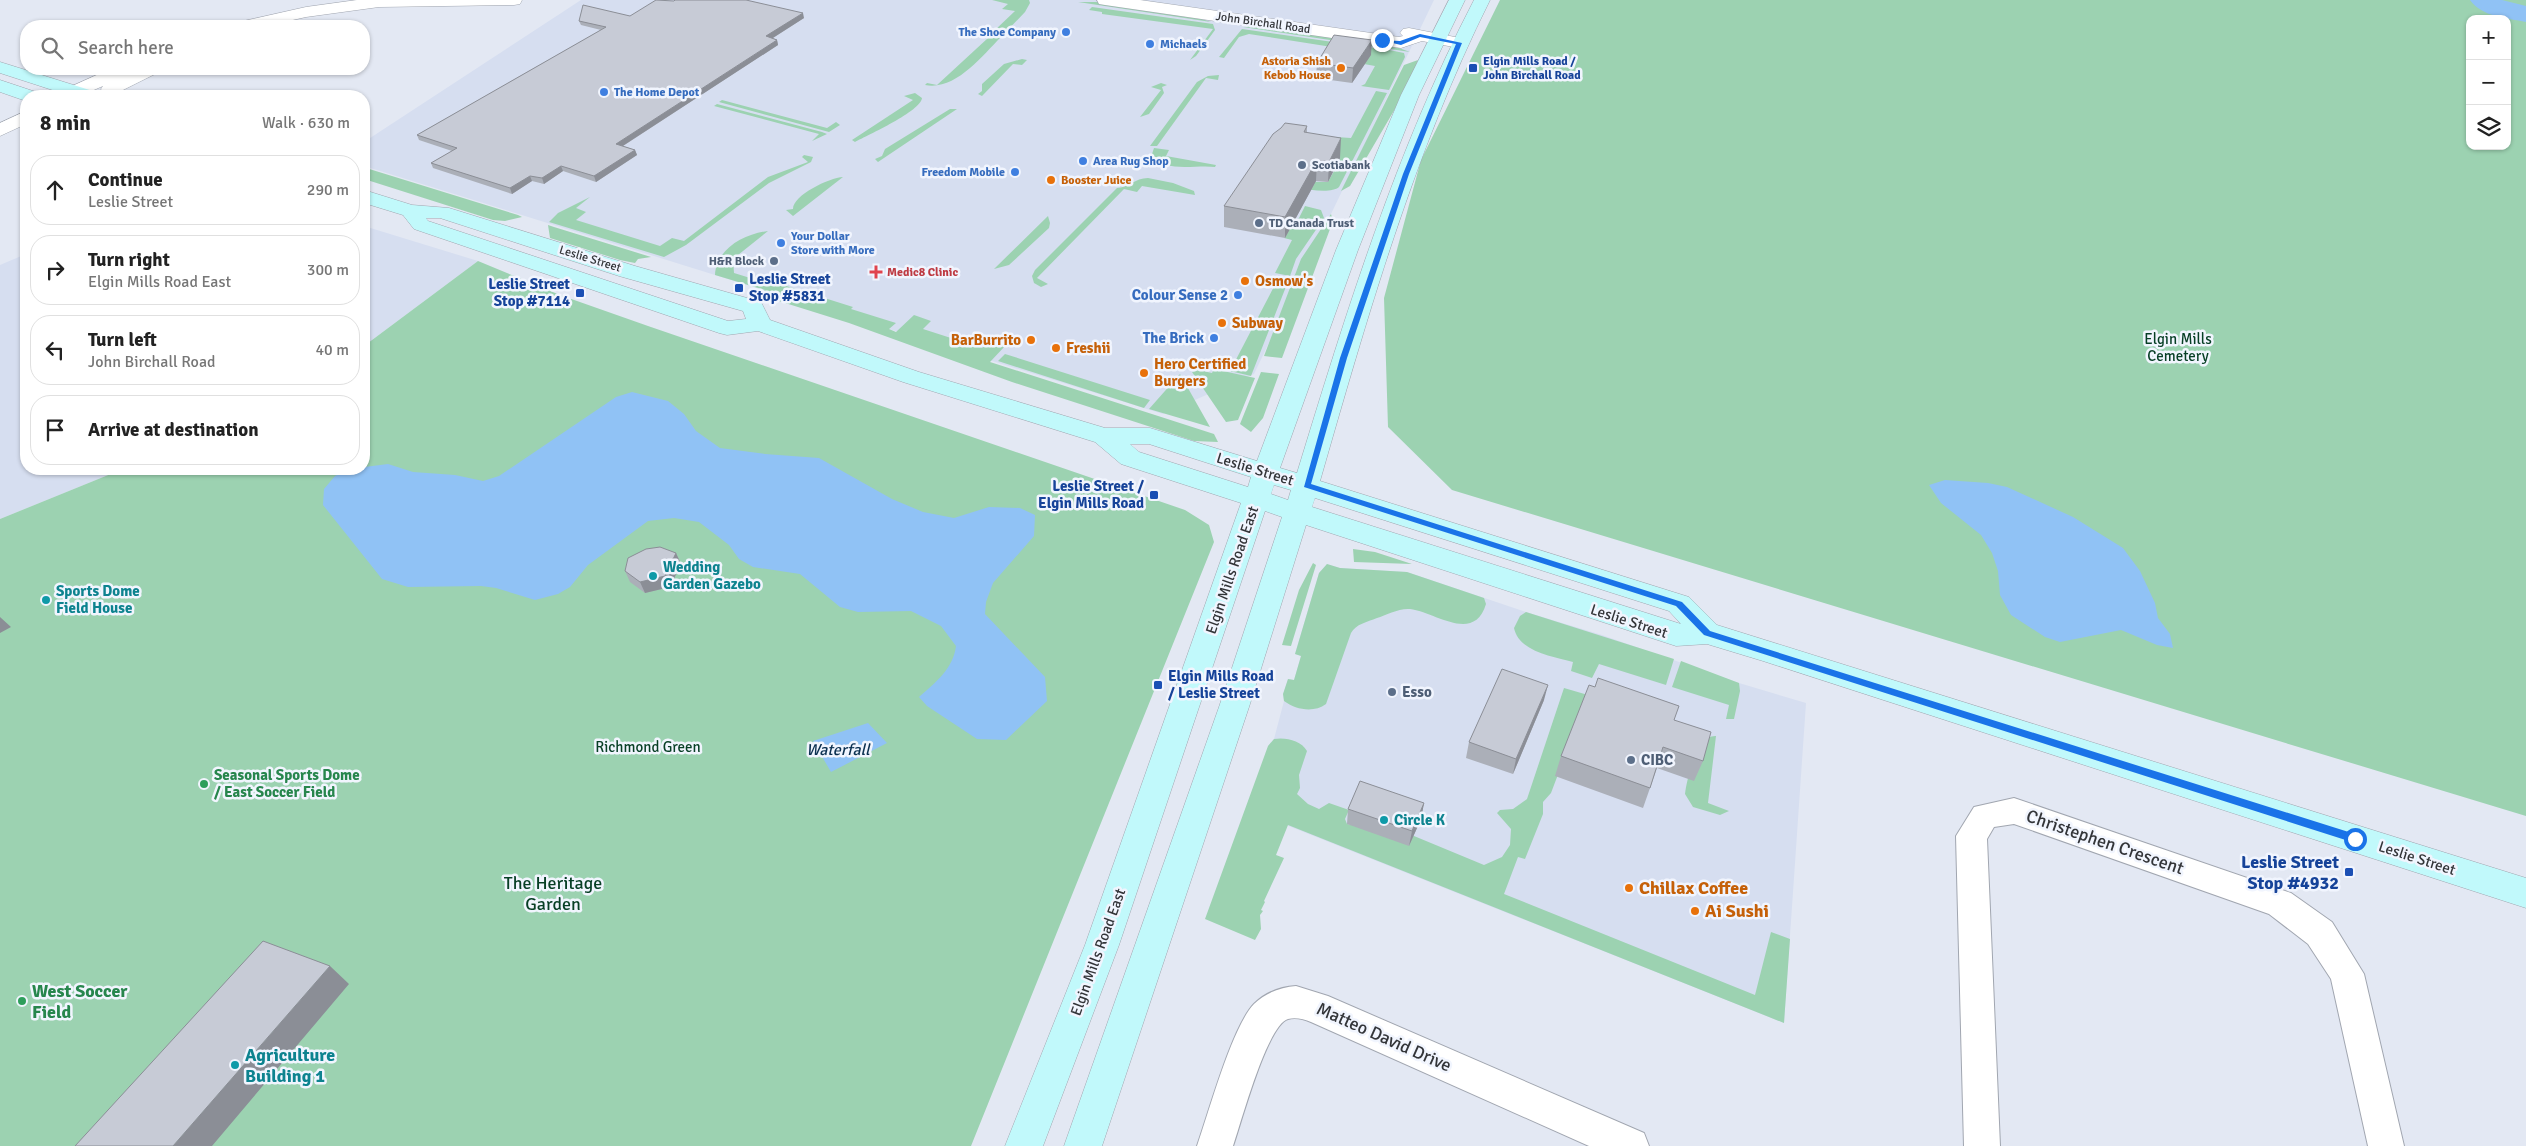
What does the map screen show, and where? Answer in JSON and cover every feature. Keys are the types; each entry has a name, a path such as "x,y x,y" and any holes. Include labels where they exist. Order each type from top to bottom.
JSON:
{"main road":[{"name":"Elgin Mills Road East","path":"1024,1146 1102,945 1256,499 1347,250 1410,95 1428,37 1457,0"},
{"path":"1083,1146 1162,921 1306,485 1344,358 1406,174 1459,43 1482,0"},
{"path":"0,67 20,74"},
{"path":"22,75 63,90"},
{"path":"0,86 20,93"},
{"name":"Leslie Street","path":"370,198 410,211 421,225 727,328 760,324 911,377 1104,436 1150,436 1267,471 1679,604 1707,633"},
{"name":"Leslie Street","path":"1104,436 1130,458 1676,636 1707,633 2526,893"}],"street":[{"path":"271,20 306,12 379,2 514,0"},
{"name":"John Birchall Road","path":"1105,0 1401,43 1428,37"},
{"name":"John Birchall Road","path":"1188,0 1406,31 1459,43"},
{"path":"86,90 113,75"},
{"path":"108,90 139,75"},
{"path":"0,130 20,120"},
{"path":"0,142 20,132"},
{"name":"Christephen Crescent","path":"1982,1146 1971,836 1985,816 2014,811 2280,903 2320,932 2347,974 2386,1146"},
{"name":"Matteo David Drive","path":"1215,1146 1254,1033 1263,1017 1276,1007 1291,1002 1304,1002 1631,1146"}],"shaded area":[{"path":"581,0 1434,0 1254,374 1163,414 370,168 370,138"},
{"path":"370,228 478,261 370,342"},
{"path":"20,257 20,475 108,475 0,519 0,265"},
{"path":"1327,564 1340,568 1407,572 1602,635 1739,683 1806,703 1784,1023 1276,821 1268,746 1274,739 1288,679 1294,680 1301,656 1295,654 1319,573"}],"green space":[{"path":"992,0 1029,0 1030,3 1025,12 1002,36 980,32 983,30 994,31 1015,11 1002,9 1008,4"},
{"name":"Elgin Mills Cemetery","path":"1500,0 2526,0 2526,816 1452,490 1388,427 1384,298 1421,160"},
{"path":"1078,2 1096,2 1199,18 1211,22"},
{"path":"1092,7 1213,24 1215,30 1196,56 1190,60 1213,29 1102,14 1102,12 1089,10"},
{"path":"1257,26 1399,48 1410,52 1243,27"},
{"path":"1242,29 1389,50 1404,53 1405,57 1389,90 1361,86 1365,84 1375,66 1364,64 1351,50 1249,34 1239,37 1224,58 1219,57"},
{"path":"978,33 1001,37 967,71 947,83 937,85 988,38 977,36"},
{"path":"1022,59 1027,60 1022,65 1013,64 982,96 978,94 982,91 982,84 1004,64"},
{"path":"1418,60 1406,90 1350,186 1341,191 1404,65"},
{"path":"1219,75 1218,80 1206,78 1157,146 1150,146 1197,82 1208,76"},
{"path":"1161,83 1167,85 1162,87 1164,93 1149,114 1140,117 1161,90 1151,87"},
{"path":"1376,91 1387,93 1339,187 1325,191 1265,181 1328,182 1340,160 1336,137 1351,138"},
{"path":"915,93 922,98 904,116 855,142 852,140 913,100 904,96"},
{"path":"722,100 827,128 836,122 840,125 829,132 719,102"},
{"path":"717,104 827,134 812,141 819,134 714,106"},
{"path":"950,109 957,109 878,162 875,159 882,156 885,149"},
{"path":"1154,148 1169,150 1166,156 1216,165 1215,167 1181,167 1164,164 1152,154"},
{"path":"804,155 813,157 811,162 769,183 686,245 664,257 549,222 558,213 590,197 576,208 586,212 576,220 660,246 672,238 684,241 768,177 808,162 802,157"},
{"path":"370,169 522,217 505,221 493,220 370,181"},
{"path":"843,177 793,216 786,210 793,209 799,198 813,188 829,180"},
{"path":"1143,178 1173,183 1194,191 1195,195 1142,186 1137,192 1124,189 1037,278 1048,284 1041,287 1034,283 1032,276 1035,270 1117,188"},
{"path":"1305,206 1321,210 1324,218 1296,259 1290,276 1275,273 1292,240 1284,238 1294,220 1298,220"},
{"path":"1331,214 1333,221 1282,358 1264,356 1301,259"},
{"path":"1048,216 1049,228 1009,265 994,269"},
{"path":"548,225 651,257 638,259 635,263 620,260 550,238"},
{"path":"768,231 733,259 734,273 776,286 780,284 853,307 851,309 896,323 889,329 896,332 914,315 931,321 923,329 982,348 991,340 1006,345 990,362 1214,434 1218,442 1194,441 1012,382 849,323 760,295 765,290 715,275 720,258 733,244 750,235"},
{"name":"Richmond Green","path":"478,261 560,295 648,326 1185,510 1209,525 1214,542 971,1146 0,1146 0,519 108,475 370,475 370,342"},
{"path":"1279,277 1289,279 1251,376 1230,371"},
{"path":"1005,354 1150,400 1144,408 998,361"},
{"path":"1214,369 1255,378 1238,420 1226,422 1192,372 1198,370 1212,373"},
{"path":"1261,372 1279,374 1263,418 1251,432 1240,424"},
{"path":"1180,374 1210,427 1149,409"},
{"path":"1353,549 1375,552 1412,564 1354,562"},
{"path":"1313,563 1316,565 1291,646 1282,645 1299,590"},
{"path":"1327,564 1340,568 1407,572 1484,598 1486,604 1480,616 1473,622 1463,624 1453,623 1420,611 1406,609 1359,625 1351,633 1326,704 1316,709 1294,707 1284,701 1283,694 1288,679 1294,680 1301,656 1295,654 1319,573"},
{"path":"1526,612 1674,659 1666,685 1599,664 1592,678 1571,671 1573,662 1538,652 1523,643 1517,636 1514,628 1520,616"},
{"path":"1681,661 1739,683 1740,691 1734,719 1726,719 1729,705 1672,687"},
{"path":"1564,688 1588,695 1551,793 1543,802 1543,814 1525,859 1518,857 1504,894 1755,995 1771,932 1790,939 1784,1023 1288,825 1276,855 1284,858 1264,901 1261,910 1263,911 1260,915 1261,929 1255,940 1205,919 1268,746 1274,739 1292,740 1301,744 1307,751 1299,775 1300,788 1297,794 1308,804 1319,809 1329,803 1349,810 1345,819 1347,824 1414,836 1484,865 1502,857 1510,845 1511,829 1497,813 1500,810 1513,809 1527,799"},
{"path":"1716,736 1708,803 1729,811 1720,815 1693,807 1685,794 1688,778 1698,750 1703,742"}],"water":[{"path":"632,392 668,401 684,414 696,431 720,448 819,458 892,499 923,512 954,518 989,507 1020,508 1035,515 1034,536 993,583 986,602 985,614 1045,677 1047,701 1006,740 977,739 927,706 919,697 943,674 954,654 956,646 941,626 911,611 858,612 840,607 800,574 753,567 739,559 729,545 699,522 674,518 648,521 588,565 570,587 558,594 535,600 496,588 481,586 408,587 382,579 323,505 324,489 335,476 370,475 370,466 388,464 413,472 455,475 483,481 499,476 616,397"},
{"path":"1945,480 1988,483 2007,487 2073,517 2123,548 2140,571 2155,603 2158,618 2170,634 2173,648 2157,645 2121,630 2060,642 2045,637 2011,615 2000,595 1998,571 1992,553 1981,535 1941,503 1929,485"},
{"name":"Waterfall","path":"868,723 887,743 831,772 813,741"}],"building":[{"name":"The Home Depot","path":"656,0 746,0 803,13 766,36 777,40 616,144 635,150 594,176 561,166 542,178 530,176 510,188 431,163 457,148 417,135 606,27 579,21 583,5 630,16"},
{"path":"1334,35 1372,40 1353,68 1317,63"},
{"path":"1285,123 1307,126 1304,132 1341,138 1329,162 1317,160 1285,217 1224,206 1273,134"},
{"path":"660,547 676,553 665,576 640,582 625,571 628,558 646,549"},
{"path":"1502,669 1548,685 1516,759 1469,742"},
{"name":"CIBC","path":"1598,678 1679,706 1674,720 1711,732 1703,761 1663,747 1650,788 1561,756 1589,685 1595,687"},
{"path":"1360,781 1424,803 1412,831 1348,809"},
{"path":"263,941 330,966 173,1146 75,1146"}],"waterway":[{"path":"2483,0 2499,9 2526,14"}],"place":[{"name":"The Shoe Company","path":"1066,32"},
{"name":"Michaels","path":"1150,44"},
{"name":"Astoria Shish Kebob House","path":"1341,68"},
{"name":"Elgin Mills Road / John Birchall Road","path":"1473,68"},
{"name":"The Home Depot","path":"604,92"},
{"name":"Area Rug Shop","path":"1083,161"},
{"name":"Scotiabank","path":"1302,165"},
{"name":"Freedom Mobile","path":"1015,172"},
{"name":"Booster Juice","path":"1051,180"},
{"name":"TD Canada Trust","path":"1259,223"},
{"name":"Your Dollar Store with More","path":"781,243"},
{"name":"H&R Block","path":"774,261"},
{"name":"Medic8 Clinic","path":"876,272"},
{"name":"Osmow's","path":"1245,281"},
{"name":"Leslie Street Stop #5831","path":"739,288"},
{"name":"Leslie Street Stop #7114","path":"580,293"},
{"name":"Colour Sense 2","path":"1238,295"},
{"name":"Subway","path":"1222,323"},
{"name":"The Brick","path":"1214,338"},
{"name":"BarBurrito","path":"1031,340"},
{"name":"Freshii","path":"1056,348"},
{"name":"Hero Certified Burgers","path":"1144,373"},
{"name":"Leslie Street / Elgin Mills Road","path":"1154,495"},
{"name":"Wedding Garden Gazebo","path":"653,576"},
{"name":"Sports Dome Field House","path":"46,600"},
{"name":"Elgin Mills Road / Leslie Street","path":"1158,685"},
{"name":"Esso","path":"1392,692"},
{"name":"CIBC","path":"1631,760"},
{"name":"Seasonal Sports Dome / East Soccer Field","path":"204,784"},
{"name":"Circle K","path":"1384,820"},
{"name":"Leslie Street Stop #4932","path":"2349,872"},
{"name":"Chillax Coffee","path":"1629,888"},
{"name":"Ai Sushi","path":"1695,911"},
{"name":"West Soccer Field","path":"22,1001"},
{"name":"Agriculture Building 1","path":"235,1065"}],"route":[{"path":"1382,40 1401,43 1420,36 1459,43 1406,174 1344,358 1306,485 1679,604 1707,633 2355,839"}],"park label":[{"name":"The Heritage Garden","path":"553,893"}]}
